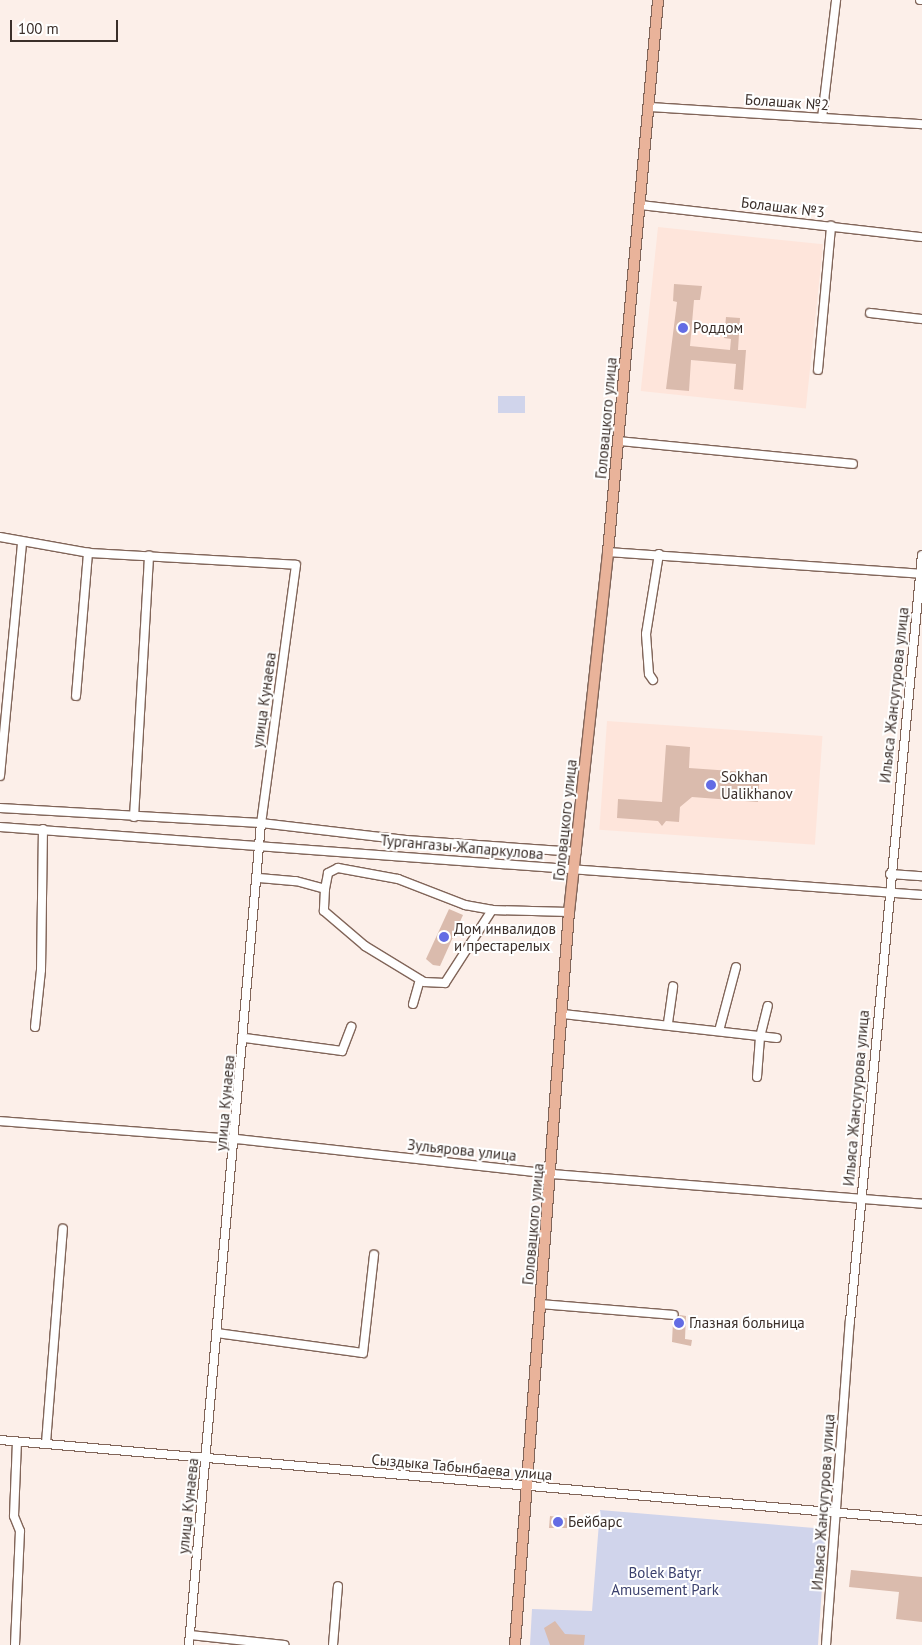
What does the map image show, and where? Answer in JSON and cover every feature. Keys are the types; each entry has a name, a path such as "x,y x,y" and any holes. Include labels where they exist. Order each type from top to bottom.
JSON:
{"main road":[{"name":"Головацкого улица","path":"515,1645 524,1486 553,1174 569,912 575,871 619,441 658,0"}],"street":[{"path":"822,118 836,0"},
{"name":"Болашак №2","path":"650,107 922,124"},
{"name":"Болашак №3","path":"640,205 922,237"},
{"path":"818,370 831,226"},
{"path":"870,314 922,319"},
{"path":"619,441 853,464"},
{"path":"0,537 88,553 149,555 134,817"},
{"path":"0,776 22,542"},
{"path":"608,552 659,554 920,574"},
{"path":"76,696 88,553"},
{"path":"653,680 649,674 646,634 659,554"},
{"name":"улица Кунаева","path":"149,555 296,565 261,823 262,843 259,878 189,1645"},
{"name":"Ильяса Жансугурова улица","path":"826,1645 861,1198 890,874 922,555"},
{"name":"Тургангазы Жапаркулова","path":"0,808 261,823 406,840 577,852"},
{"name":"Тургангазы Жапаркулова","path":"0,827 262,843 575,871 922,894"},
{"path":"35,1027 41,970 43,829"},
{"path":"492,910 445,983 420,980 365,946 324,911 324,889 328,873 338,868 355,870 425,887 465,905 492,910 569,912"},
{"path":"890,874 922,876"},
{"path":"259,878 296,881 324,889"},
{"path":"719,1031 736,967"},
{"path":"413,1004 420,980"},
{"path":"668,1023 673,986"},
{"path":"757,1077 760,1037 768,1006"},
{"path":"563,1014 668,1023 777,1038"},
{"path":"244,1038 342,1051 351,1027"},
{"name":"Зульярова улица","path":"0,1121 236,1139 553,1174 922,1204"},
{"path":"46,1443 63,1229"},
{"path":"217,1333 363,1353 374,1255"},
{"path":"542,1304 674,1315"},
{"name":"Сыздыка Табынбаева улица","path":"0,1440 922,1520"},
{"path":"14,1645 20,1531 14,1516 17,1442"},
{"path":"333,1645 338,1586"},
{"path":"190,1635 284,1645"}],"shaded area":[{"path":"658,227 823,244 806,408 641,391"},
{"path":"607,721 822,736 815,845 599,830"}],"green space":[{"path":"498,396 525,396 525,413 498,413"},
{"name":"Bolek Batyr Amusement Park","path":"600,1510 826,1529 818,1645 530,1645 532,1609 592,1611"}],"building":[{"name":"Роддом","path":"674,284 702,286 700,300 694,300 690,346 730,350 731,339 724,338 726,317 740,318 738,350 746,350 743,390 734,389 736,364 691,360 689,391 666,389 677,302 673,301"},
{"name":"Sokhan Ualikhanov","path":"666,745 690,747 689,768 760,773 758,802 692,797 680,807 679,822 666,821 662,826 658,821 617,818 618,799 662,802"},
{"name":"Дом инвалидов и престарелых","path":"449,909 463,915 440,966 433,965 426,959"},
{"name":"Глазная больница","path":"680,1315 686,1316 685,1339 692,1340 691,1346 672,1342 673,1321"},
{"name":"Бейбарс","path":"550,1516 567,1518 567,1528 549,1528"},
{"path":"851,1570 922,1577 922,1622 896,1619 899,1592 849,1587"},
{"path":"555,1621 565,1634 585,1635 584,1645 550,1645 544,1628"}],"place":[{"name":"Роддом","path":"683,328"},
{"name":"Sokhan Ualikhanov","path":"711,785"},
{"name":"Дом инвалидов и престарелых","path":"444,937"},
{"name":"Глазная больница","path":"679,1323"},
{"name":"Бейбарс","path":"558,1522"}]}
